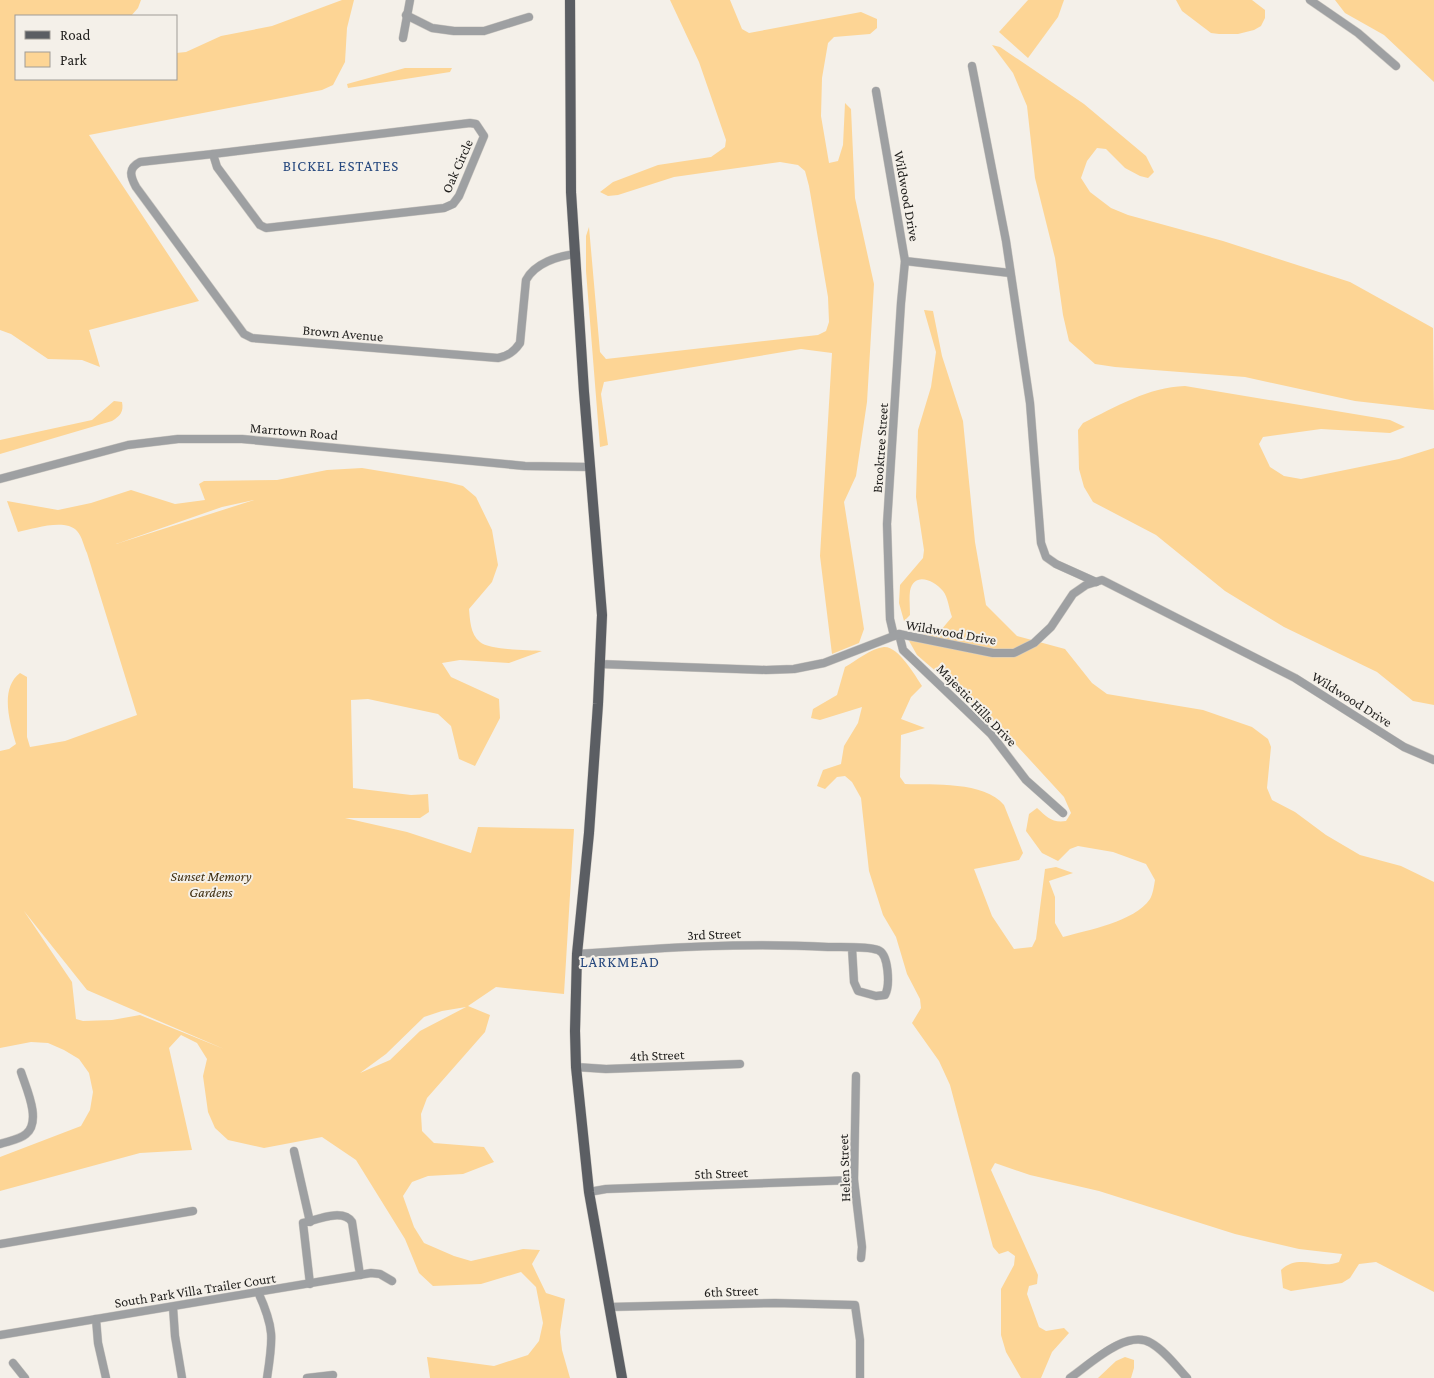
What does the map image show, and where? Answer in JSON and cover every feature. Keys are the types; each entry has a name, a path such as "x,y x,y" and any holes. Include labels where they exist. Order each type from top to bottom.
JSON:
{"main road":[{"path":"570,0 572,192 602,615 589,833 578,954 574,1031 589,1192 622,1378"}],"street":[{"path":"403,38 410,0"},
{"path":"1310,0 1358,34 1396,66"},
{"path":"406,15 432,28 454,31 484,31 528,17"},
{"name":"Wildwood Drive","path":"972,66 1010,273 1030,402 1041,542 1046,557 1056,564 1096,582"},
{"name":"Wildwood Drive","path":"876,91 905,261 1010,273"},
{"name":"Oak Circle","path":"135,164 140,162 470,123 476,124 484,136 459,196 453,204 444,208 266,228 260,225 217,167 212,154"},
{"name":"Brown Avenue","path":"135,164 131,170 131,177 136,187 244,334 252,338 498,358 506,356 516,350 520,344 526,280 529,274 552,259 576,254"},
{"name":"Brooktree Street","path":"896,635 890,619 887,524 905,261"},
{"name":"Marrtown Road","path":"0,479 128,445 178,439 242,439 525,466 590,467"},
{"name":"Wildwood Drive","path":"599,664 766,670 794,669 824,663 896,635 993,653 1014,653 1034,643 1051,628 1073,594 1086,585 1102,580 1295,678 1404,747 1434,760"},
{"name":"Majestic Hills Drive","path":"896,635 903,650 991,734 1026,780 1062,813"},
{"name":"3rd Street","path":"578,954 740,946 812,946 852,948 877,950 883,953 886,960 888,990 886,995 876,996 858,991 854,982 852,948"},
{"name":"4th Street","path":"576,1067 606,1069 740,1064"},
{"path":"0,1144 24,1136 34,1120 30,1097 21,1072"},
{"name":"Helen Street","path":"856,1076 854,1180 862,1247 861,1258"},
{"path":"294,1151 310,1222"},
{"name":"5th Street","path":"589,1192 606,1189 854,1180"},
{"path":"0,1244 193,1211"},
{"path":"310,1284 303,1223 331,1216 345,1215 352,1222 360,1275"},
{"name":"South Park Villa Trailer Court","path":"0,1335 360,1275 380,1274 392,1281"},
{"path":"258,1292 268,1314 272,1330 272,1348 267,1378"},
{"name":"6th Street","path":"609,1307 775,1302 855,1305 860,1340 860,1378"},
{"path":"172,1307 182,1378"},
{"path":"96,1319 98,1343 106,1378"},
{"path":"1070,1378 1119,1343 1134,1339 1149,1341 1160,1349 1187,1378"},
{"path":"13,1363 25,1378"},
{"path":"307,1378 333,1375"}],"green space":[{"path":"0,0 141,0 138,8 132,15 15,15 15,80 178,80 178,53 186,52 221,36 272,26 342,0 354,0 347,28 345,62 333,85 322,90 89,135 199,301 89,330 100,367 82,360 48,359 11,334 0,330"},
{"path":"670,0 730,0 742,29 749,33 861,12 877,19 877,28 870,34 834,37 828,43 822,78 821,116 829,163 838,161 843,145 845,103 851,109 855,198 874,284 867,402 856,476 844,502 864,629 859,643 832,654 820,556 832,353 801,349 604,382 601,394 608,445 600,447 586,271 586,236 589,227 600,352 606,359 818,335 826,331 829,322 828,297 809,186 805,171 798,165 780,162 674,177 618,195 608,196 600,192 613,182 658,165 711,157 725,147 726,140 699,62"},
{"path":"1028,0 1064,0 1058,17 1028,58 999,32"},
{"path":"1176,0 1252,0 1265,10 1265,18 1261,26 1254,30 1238,34 1211,33 1182,11"},
{"path":"1335,0 1434,0 1434,82 1384,35 1345,13"},
{"path":"992,45 1000,47 1084,104 1146,156 1154,172 1148,178 1125,168 1106,149 1097,148 1087,161 1081,178 1090,192 1111,208 1128,215 1223,241 1350,282 1433,328 1434,410 1355,401 1245,377 1095,364 1069,341 1063,315 1055,258 1035,178 1027,106 1013,73"},
{"path":"405,68 452,68 450,72 348,88 347,84"},
{"path":"924,310 933,311 942,356 963,421 975,542 986,605 1017,636 1065,649 1092,683 1107,694 1203,710 1252,727 1268,739 1271,747 1267,788 1272,800 1295,812 1326,835 1360,855 1401,866 1434,882 1434,1292 1376,1262 1359,1264 1350,1278 1342,1283 1291,1291 1283,1288 1281,1270 1288,1265 1302,1262 1332,1264 1339,1262 1342,1254 1299,1249 1235,1234 1099,1191 1030,1175 995,1163 991,1170 1038,1275 1037,1284 1029,1286 1027,1294 1039,1327 1046,1331 1064,1328 1069,1333 1052,1352 1041,1378 1021,1378 1006,1352 1001,1335 1001,1289 1014,1265 1015,1256 1008,1251 999,1254 993,1247 950,1085 939,1061 912,1023 921,1008 920,999 907,974 896,937 883,915 869,871 861,798 852,782 845,776 837,777 825,789 817,786 823,770 841,764 844,746 858,723 862,707 820,720 811,718 813,709 837,695 845,667 869,652 884,647 889,648 906,662 922,686 911,697 901,719 925,728 901,735 900,777 905,784 971,788 995,797 1004,805 1023,853 1019,860 974,869 992,916 1014,949 1032,947 1036,939 1045,869 1056,867 1073,873 1049,881 1055,897 1055,923 1063,937 1110,924 1133,914 1150,899 1155,880 1146,864 1113,852 1078,846 1070,849 1058,861 1042,853 1026,831 1029,814 1037,808 1053,820 1066,821 1071,813 1064,797 997,724 917,655 908,639 941,630 952,617 943,591 925,579 920,579 912,585 910,591 910,615 904,621 899,603 900,585 923,558 924,550 916,497 918,430 931,387 936,352"},
{"path":"1185,386 1390,420 1405,427 1390,433 1321,429 1263,437 1259,444 1270,467 1284,476 1301,479 1399,459 1434,448 1434,705 1413,701 1377,672 1284,627 1225,591 1156,535 1093,502 1084,487 1079,469 1078,430 1083,423 1145,394 1171,387"},
{"path":"114,401 122,402 122,411 112,421 0,454 0,440 92,420"},
{"name":"Sunset Memory Gardens","path":"362,468 463,486 476,497 492,530 498,565 492,582 469,609 474,635 480,642 492,647 542,651 509,663 460,660 442,663 451,677 499,699 500,718 475,766 459,759 451,726 438,714 368,699 351,700 353,788 411,795 428,794 429,812 420,818 345,818 407,832 471,853 478,827 574,829 564,994 496,987 468,1006 490,1015 485,1032 427,1098 421,1114 422,1131 434,1143 484,1147 494,1162 463,1174 428,1176 412,1182 403,1196 414,1227 424,1243 454,1256 471,1261 523,1249 540,1250 532,1264 546,1293 565,1299 560,1332 562,1350 570,1378 430,1378 427,1357 494,1366 528,1355 539,1341 543,1323 536,1287 521,1272 481,1284 433,1286 419,1273 405,1239 356,1160 322,1137 264,1148 228,1140 215,1128 208,1112 203,1076 207,1059 197,1043 181,1035 169,1048 192,1150 140,1153 0,1191 0,1157 81,1126 90,1110 93,1092 89,1073 79,1059 64,1050 48,1043 31,1042 0,1048 0,751 9,749 16,744 8,706 10,687 20,673 27,677 27,737 30,747 65,741 137,715 87,553 79,533 72,527 65,525 40,527 18,532 7,501 58,510 91,503 131,490 175,504 205,500 199,484 204,481 277,480 327,470","holes":["254,500 116,544 222,507","24,911 87,990 224,1049 140,1015 112,1020 83,1021 76,1019 72,982","466,1007 420,1031 390,1060 360,1073 386,1054 424,1017 442,1011"]},
{"path":"1125,1357 1134,1360 1131,1378 1098,1378 1116,1361"}],"district":[{"name":"BICKEL ESTATES","path":"341,166"},
{"name":"LARKMEAD","path":"620,962"}]}
